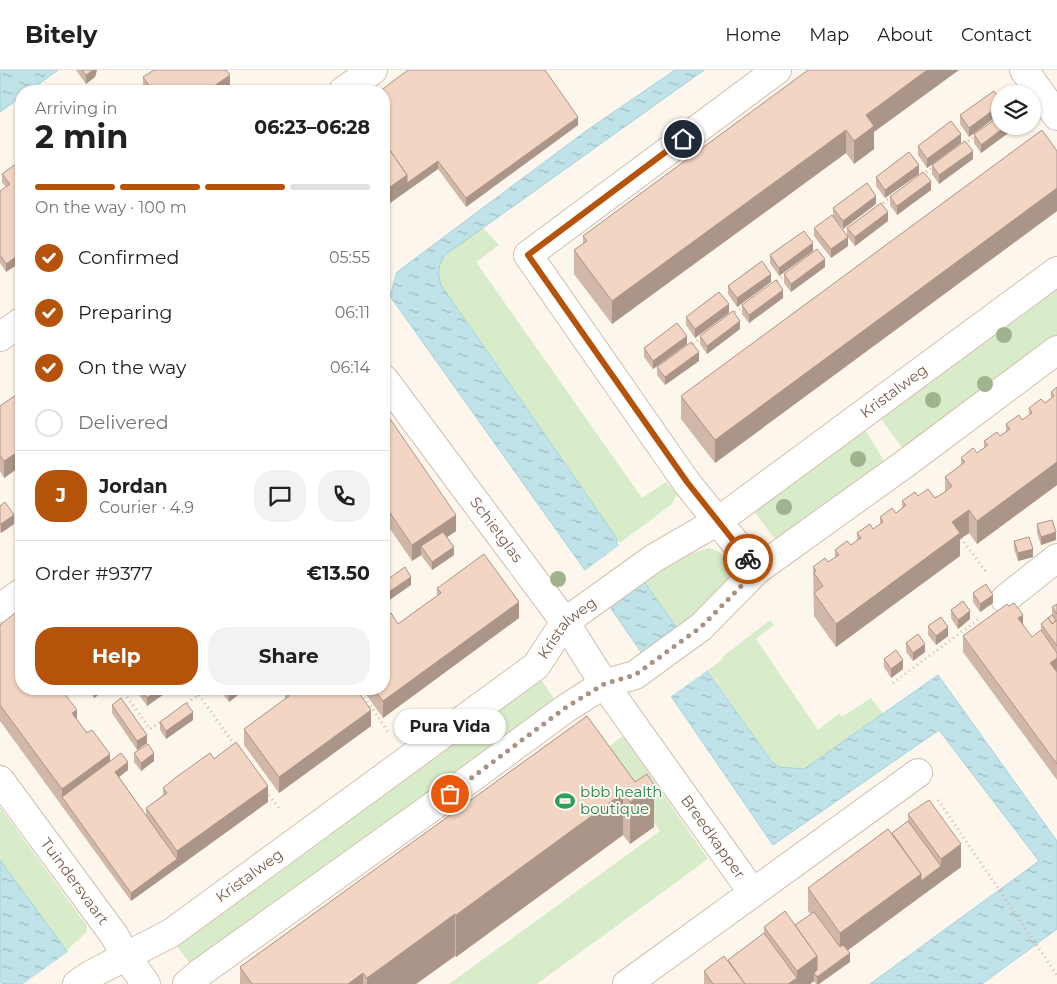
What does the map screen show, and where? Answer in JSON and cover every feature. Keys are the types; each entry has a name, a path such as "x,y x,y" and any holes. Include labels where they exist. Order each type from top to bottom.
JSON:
{"street":[{"path":"352,85 373,70"},
{"path":"757,570 687,482 528,255 776,70"},
{"path":"1024,70 1057,116"},
{"name":"Kristalweg","path":"84,979 171,933 536,666 575,616 654,558 718,521 1057,271"},
{"path":"0,337 15,326"},
{"path":"188,984 565,708 604,684 635,675 701,627 757,570 1057,350"},
{"name":"Schietglas","path":"390,386 575,616 604,684"},
{"path":"1006,599 1057,558"},
{"path":"0,608 15,597"},
{"name":"Breedkapper","path":"604,684 753,893"},
{"name":"Breedkapper","path":"627,984 918,773"},
{"name":"Tuindersvaart","path":"0,780 114,934 126,956 146,984"}],"path":[{"path":"960,147 984,130"},
{"path":"920,176 936,165"},
{"path":"872,211 896,194"},
{"path":"768,288 791,270"},
{"path":"728,318 744,306"},
{"path":"689,347 705,335"},
{"path":"893,683 1006,599 961,538"},
{"path":"125,695 150,729 166,718"},
{"path":"182,706 199,695 238,750"},
{"path":"362,695 389,733"},
{"path":"918,773 1057,975"},
{"path":"266,790 280,810"}],"green space":[{"path":"483,228 499,245 476,262 642,498 666,482 677,494 672,504 620,543 441,285 437,274 442,260 454,248"},
{"path":"1057,282 1057,338 903,449 879,416"},
{"path":"864,428 886,464 778,543 752,509"},
{"path":"710,548 719,552 731,566 729,575 719,593 711,602 678,629 645,583 684,558"},
{"path":"770,620 774,625 756,639 818,730 839,713 842,717 871,698 883,714 804,769 779,767 772,762 708,670"},
{"path":"538,675 556,702 193,967 172,940"},
{"path":"623,736 708,859 537,984 449,984 660,831 646,811 593,758"},
{"path":"0,807 87,926 87,932 66,951 0,860"}],"water":[{"path":"0,70 58,70 37,85 15,85 15,101 0,112"},
{"path":"675,70 704,70 445,255 439,269 441,285 618,540 616,542 772,762 779,767 804,769 938,675 1057,841 1057,929 982,984 870,984 1039,861 939,730 773,845 582,566 390,296 397,272 586,131"},
{"path":"0,860 91,984 2,984 0,981"}],"pier":[{"path":"621,544 647,581 608,609 583,572"},
{"path":"680,627 709,669 669,698 640,656"},
{"path":"69,951 93,984 23,984"}],"building":[{"path":"82,70 94,70 86,75"},
{"path":"154,70 226,70 230,75 216,85 149,85 143,77"},
{"path":"408,70 545,70 578,117 466,198 438,161 407,183 407,175 390,151 390,85 388,85"},
{"path":"808,70 927,70 866,115 874,126 854,141 846,130 612,301 574,250 587,241 583,236"},
{"path":"991,93 991,112 969,128 960,115"},
{"path":"951,121 961,134 927,159 918,146"},
{"path":"991,122 991,135 994,135 981,145 974,134"},
{"path":"1041,131 1057,151 1057,188 715,440 681,396 1035,135 1041,135"},
{"path":"965,141 973,151 939,175 932,165"},
{"path":"390,151 407,175 390,187"},
{"path":"909,152 919,165 885,190 876,177"},
{"path":"15,165 15,257 6,264 0,255 0,191 10,184 2,174"},
{"path":"923,172 931,181 897,206 890,197"},
{"path":"867,183 876,196 843,221 833,208"},
{"path":"881,203 888,212 855,237 847,228"},
{"path":"832,215 848,237 831,249 814,228"},
{"path":"804,231 813,243 779,268 770,255"},
{"path":"817,249 825,259 791,284 784,274"},
{"path":"762,261 771,274 737,298 728,286"},
{"path":"776,280 783,290 749,315 742,305"},
{"path":"719,292 729,304 695,329 686,317"},
{"path":"733,311 740,321 707,346 700,336"},
{"path":"677,323 687,336 653,361 644,348"},
{"path":"691,342 699,352 665,377 657,367"},
{"path":"1057,387 1057,462 977,521 969,510 952,522 960,533 836,624 814,593 823,586 814,573 816,571 813,567 825,558 828,562 839,555 835,550 847,541 851,545 861,538 857,533 870,524 873,529 883,522 880,517 892,508 896,513 906,505 902,501 915,492 918,496 928,489 935,498 945,492 952,486 945,477 965,462 961,458 973,448 977,453 988,445 984,441 997,432 1000,436 1010,429 1006,424 1019,415 1022,420 1032,413 1029,408 1041,399 1045,403 1054,396 1051,392"},
{"path":"15,396 15,454 4,461 0,455 0,406"},
{"path":"390,419 456,515 412,545 390,513"},
{"path":"5,502 14,515 1,524 0,506"},
{"path":"1052,520 1056,532 1041,537 1037,524"},
{"path":"443,532 454,547 432,562 421,546"},
{"path":"1029,537 1033,549 1018,553 1014,541"},
{"path":"484,554 519,602 383,701 378,695 390,695 390,614 398,624 441,593 437,588"},
{"path":"405,567 411,577 390,591 390,578"},
{"path":"986,584 993,595 980,604 973,593"},
{"path":"963,601 970,611 958,620 951,610"},
{"path":"1014,603 1023,615 1018,618 1032,637 1041,630 1057,653 1057,658 1050,663 1057,672 1057,764 963,636 1007,604 1009,606"},
{"path":"1057,604 1057,614 1052,607"},
{"path":"15,613 15,695 66,695 77,710 72,713 87,733 92,730 110,754 62,789 0,705 0,625"},
{"path":"1052,615 1056,620 1052,624 1048,618"},
{"path":"941,617 948,627 936,636 928,626"},
{"path":"1048,618 1052,624 1057,620 1057,646 1041,624"},
{"path":"918,634 925,644 913,653 906,643"},
{"path":"896,650 903,660 891,669 884,659"},
{"path":"360,695 371,710 279,777 244,729 289,696"},
{"path":"121,698 147,735 137,741 112,705"},
{"path":"186,703 193,712 166,731 160,722"},
{"path":"587,716 635,782 647,774 654,785 630,802 623,793 367,978 363,973 348,984 252,984 240,967"},
{"path":"236,742 268,786 177,851 146,808 167,793 163,788 175,778 210,753 214,759"},
{"path":"148,744 154,753 141,763 134,753"},
{"path":"121,753 128,762 115,772 177,859 131,893 62,797"},
{"path":"929,800 961,844 941,859 908,814"},
{"path":"908,821 941,866 921,881 921,874 892,833"},
{"path":"888,829 921,874 840,933 808,888"},
{"path":"785,911 817,956 797,971 764,927"},
{"path":"814,912 840,947 843,945 850,953 817,977 814,973 817,970 817,956 795,925"},
{"path":"764,933 797,978 788,984 745,984 728,960"},
{"path":"724,956 745,984 713,984 704,971"}],"way so far":[{"path":"450,794 565,708 604,684 635,675 701,627 757,570 748,559"}],"place":[{"name":"Pura Vida","path":"450,794"},
{"name":"bbb health boutique","path":"565,801"}],"route":[{"path":"683,139 528,255 687,482 748,559"}]}
